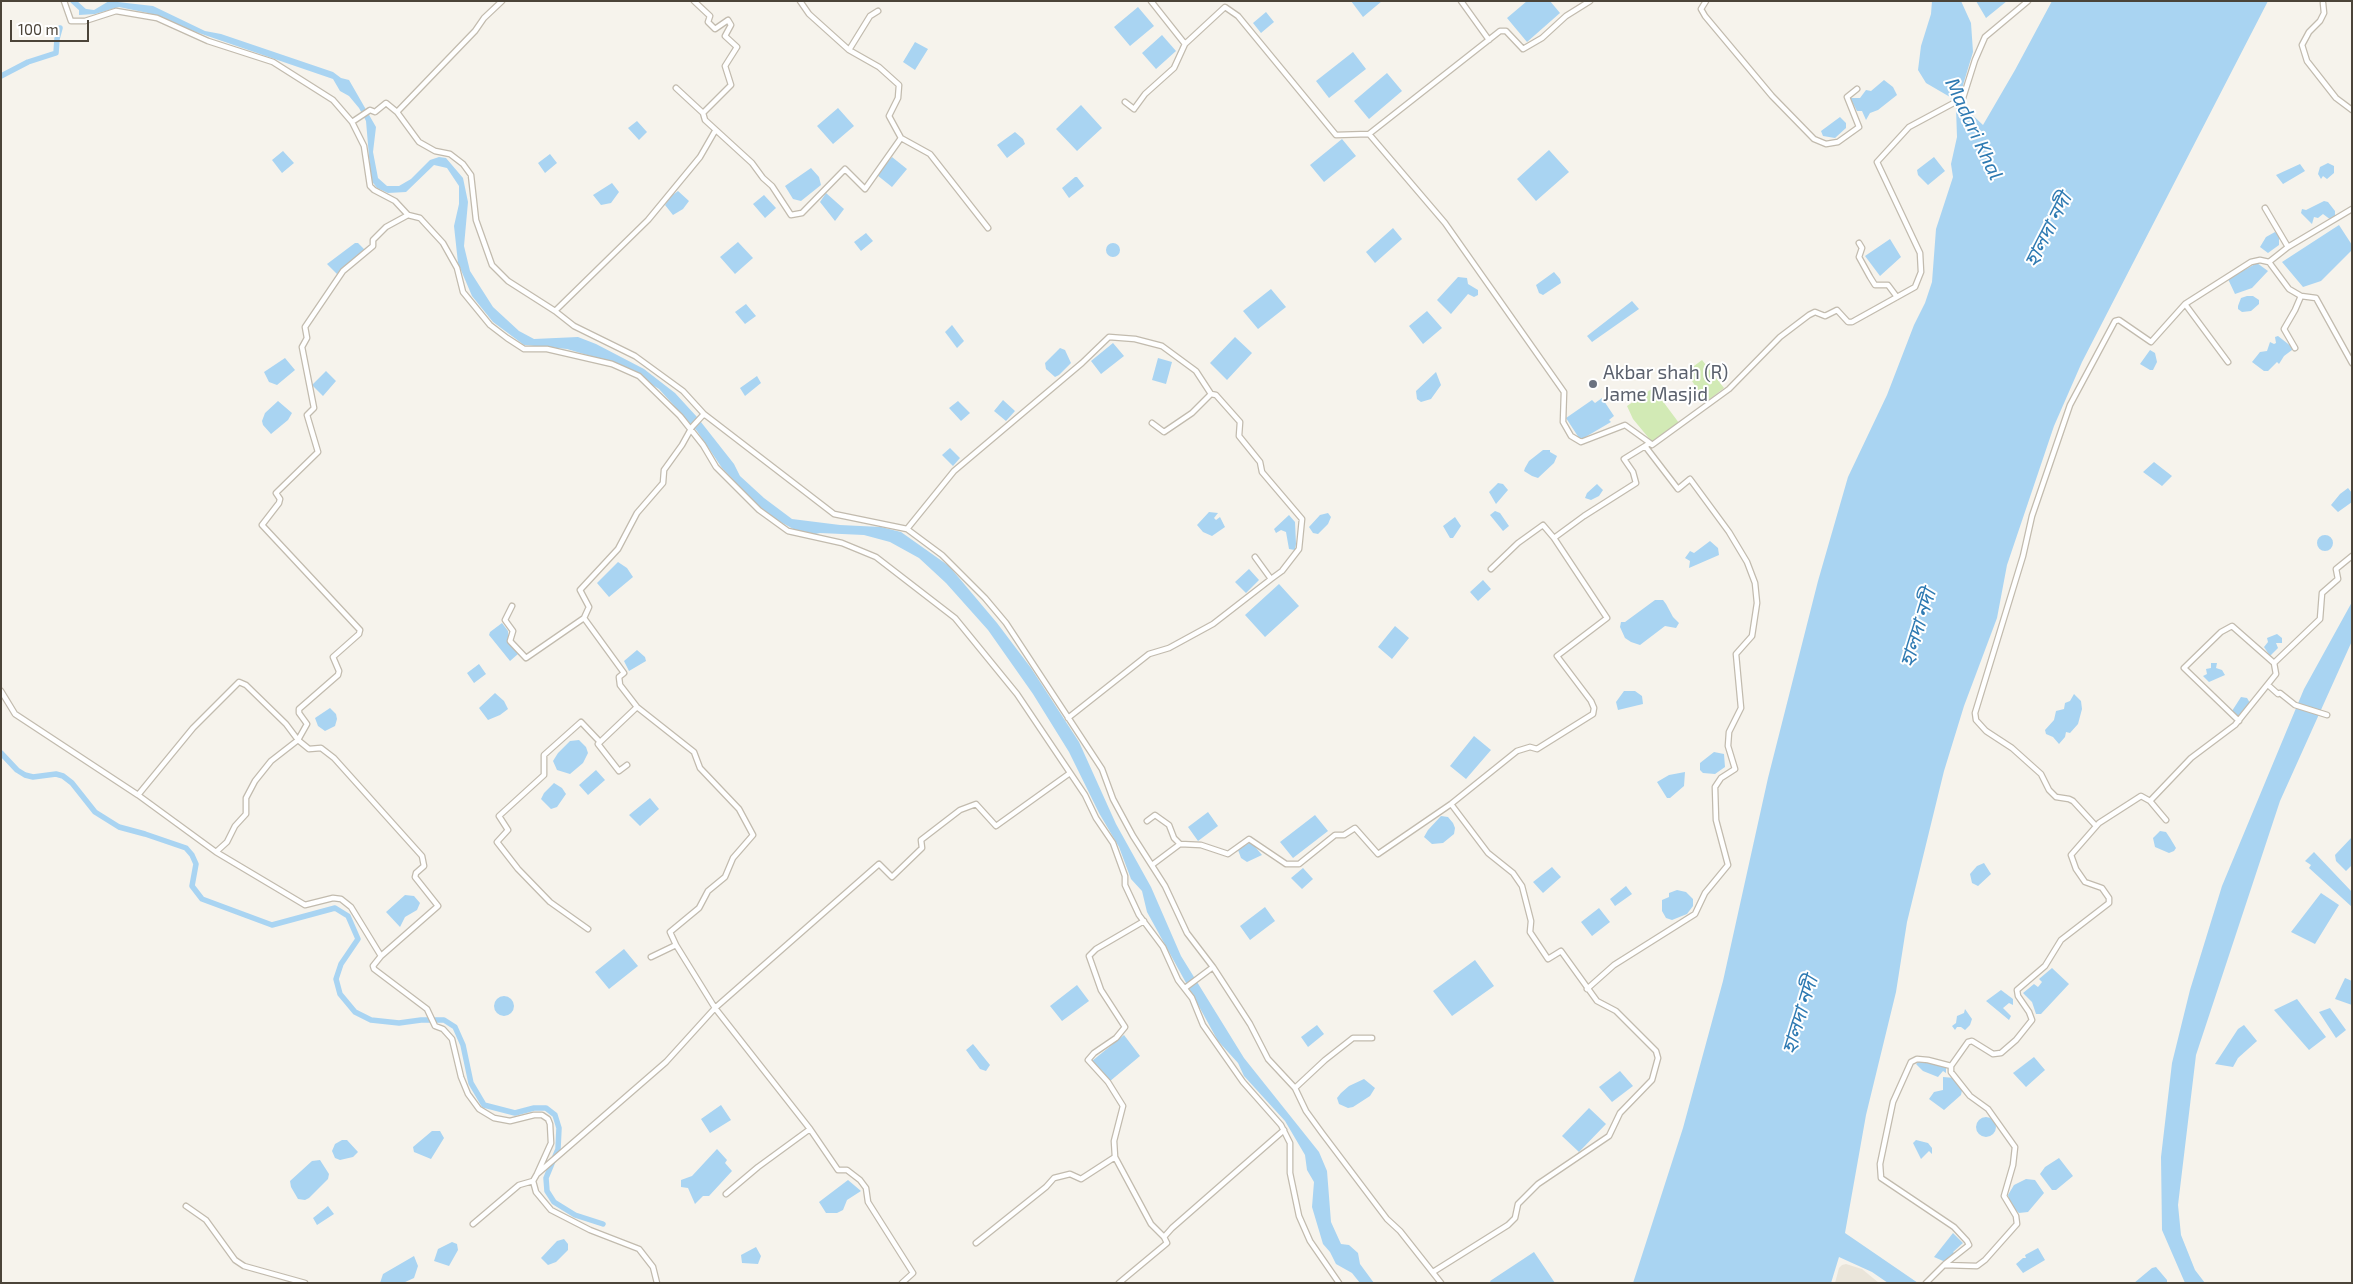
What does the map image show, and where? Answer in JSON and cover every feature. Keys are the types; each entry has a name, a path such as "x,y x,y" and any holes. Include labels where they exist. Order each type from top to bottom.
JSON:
{"street":[{"path":"64,1 71,21 85,21 116,11 157,18 208,41 273,62 333,100 352,122 364,146 370,186 395,201 408,215 420,218 443,244 457,268 463,292 490,325 524,348 547,349 603,362 639,376 691,428 716,467 759,510 788,530 806,536 842,543 876,557 955,618 1017,694 1085,795 1105,834 1113,843 1125,876 1125,885 1144,921 1164,947 1178,980 1185,987 1203,1025 1243,1082 1274,1115 1284,1130 1290,1143 1290,1173 1299,1216 1310,1241 1340,1283"},
{"path":"397,112 502,1"},
{"path":"694,1 710,16 708,22 715,29 728,20 732,24 725,36 736,47 725,66 730,85 703,113"},
{"path":"800,1 809,14 849,50 880,67 898,85 898,98 889,116 901,138 930,154 988,228"},
{"path":"1151,1 1185,44"},
{"path":"1461,1 1489,40"},
{"path":"1125,102 1134,109 1145,94 1174,68 1185,44 1225,7 1238,16 1336,135 1369,134 1500,31 1506,31 1523,49 1542,38 1566,16 1590,1"},
{"path":"1706,1 1701,10 1705,16 1772,96 1814,139 1826,144 1838,142 1860,127 1847,97 1857,89"},
{"path":"1554,538 1584,516 1636,483 1633,472 1624,459 1648,444 1652,445 1729,389 1780,337 1809,315 1815,312 1825,316 1837,310 1848,322 1852,322 1915,287 1920,272 1920,253 1877,162 1909,127 1963,98 1975,60 1985,37 2028,1"},
{"path":"2323,3 2324,13 2320,21 2308,32 2302,45 2306,61 2336,98 2352,110"},
{"path":"849,50 870,16 878,11"},
{"path":"676,88 703,113 705,120 715,131 752,163 763,178 772,186 790,215 802,213 845,169 865,189 901,138"},
{"path":"352,122 370,110 375,112 386,103 397,112 419,142 434,151 450,154 463,164 471,175 476,220 492,265 508,281 555,311 574,326 635,356 683,391 704,414 834,514 907,529 942,555 985,598 1006,623 1102,768 1113,800 1165,886 1187,933 1213,967 1250,1024 1268,1059 1295,1088 1306,1111 1330,1144 1441,1283"},
{"path":"555,311 648,220 700,157 715,131"},
{"path":"1369,134 1445,223 1564,392 1563,422 1571,436 1581,442 1625,426 1648,444 1678,489 1690,479 1729,532 1747,562 1755,583 1757,603 1752,636 1748,644 1736,654 1741,708 1729,732 1728,746 1734,769 1721,778 1715,788 1716,820 1728,864 1705,893 1695,914 1614,965 1587,989"},
{"path":"2265,208 2288,248"},
{"path":"2269,262 2288,248 2352,209"},
{"path":"216,852 227,842 235,826 246,814 246,798 254,781 271,761 298,740 307,724 299,709 338,675 333,658 359,634 360,630 262,525 279,503 280,500 276,493 318,452 306,415 314,408 302,347 307,338 305,327 343,272 373,246 374,240 386,227 408,215"},
{"path":"1859,243 1862,248 1859,257 1875,285 1888,285 1897,297"},
{"path":"2096,826 2069,798 2056,797 2048,790 2041,774 2012,748 1986,732 1976,720 1975,714 2023,556 2032,516 2070,405 2115,321 2119,320 2150,342 2185,304 2251,262 2260,260 2269,262 2286,285 2301,296 2314,297 2318,300 2352,363"},
{"path":"2295,348 2284,329 2296,310 2301,296"},
{"path":"2185,304 2228,362"},
{"path":"907,529 954,471 1082,363 1109,337 1135,339 1162,346 1196,371 1211,394 1216,395 1240,422 1239,436 1260,462 1262,472 1302,519 1299,549 1282,571 1213,624 1169,648 1149,654 1068,718"},
{"path":"1152,423 1164,432 1192,413 1211,394"},
{"path":"512,606 505,620 513,631 510,641 526,658 584,618 589,608 580,590 618,549 637,513 663,483 664,470 682,445 691,428 704,414"},
{"path":"1152,865 1180,844 1201,845 1228,854 1249,838 1286,864 1299,864 1335,835 1344,835 1355,828 1378,854 1450,804 1517,751 1530,747 1537,749 1594,713 1591,701 1558,656 1607,618 1554,538 1543,525 1518,543 1491,569"},
{"path":"2274,663 2320,618 2322,593 2338,579 2336,569 2352,556"},
{"path":"1255,557 1271,580"},
{"path":"584,618 624,673 619,677 620,684 637,707 694,752 700,768 739,809 753,835 733,858 725,877 708,891 699,908 670,932 715,1008 810,1129 838,1170 847,1170 860,1180 866,1188 868,1202 913,1272 902,1283"},
{"path":"2150,800 2191,758 2239,721 2276,674 2274,663 2232,626 2221,632 2184,668 2239,721"},
{"path":"138,795 193,728 239,682 246,685 286,724 298,740 310,749 320,748 334,758 422,856 424,866 416,873 415,877 438,906 381,956 373,966 374,969 427,1009 435,1026 443,1029 452,1039 461,1077 468,1094 479,1109 494,1118 510,1121 542,1115 548,1119 550,1124 551,1143 533,1181 520,1185 473,1224"},
{"path":"2268,684 2278,694 2295,705 2327,715"},
{"path":"1,691 15,714 138,795 216,852 305,905 333,898 341,899 351,907 381,956"},
{"path":"600,742 637,707"},
{"path":"588,928 550,902 518,869 497,842 508,830 498,816 544,775 544,756 581,722 600,742 598,744 619,771 627,766"},
{"path":"537,1174 666,1062 715,1008 879,864 892,877 922,848 921,840 960,810 976,804 996,826 1070,772"},
{"path":"1944,1265 1977,1266 1985,1260 2017,1224 2016,1216 2004,1196 2013,1165 2015,1147 1988,1109 1970,1096 1952,1072 1951,1066 1968,1042 1972,1041 1993,1054 2001,1053 2016,1040 2032,1020 2030,1012 2018,996 2017,990 2046,966 2061,940 2109,903 2109,898 2102,888 2086,882 2076,869 2071,856 2096,826 2142,796 2150,800 2166,820"},
{"path":"1433,1272 1512,1222 1518,1204 1538,1184 1608,1136 1620,1113 1652,1080 1658,1058 1656,1051 1616,1011 1598,1001 1587,989 1561,951 1548,959 1530,932 1531,921 1522,886 1513,873 1488,853 1450,804"},
{"path":"1147,821 1155,815 1169,825 1174,838 1180,844"},
{"path":"1119,1283 1167,1243 1164,1237 1151,1224 1115,1157 1114,1141 1123,1106 1108,1082 1088,1060 1094,1053 1116,1038 1125,1027 1101,990 1089,956 1096,949 1144,921"},
{"path":"651,957 676,945"},
{"path":"1185,987 1213,967"},
{"path":"1295,1088 1325,1060 1354,1038 1372,1038"},
{"path":"1926,1283 1944,1265 1969,1246 1967,1241 1954,1227 1881,1178 1880,1164 1893,1102 1911,1062 1917,1059 1928,1060 1951,1066"},
{"path":"726,1194 758,1167 810,1129"},
{"path":"1164,1237 1284,1130"},
{"path":"976,1243 1046,1188 1054,1178 1070,1174 1082,1179 1115,1157"},
{"path":"533,1181 536,1192 551,1210 590,1230 639,1249 653,1267 657,1283"},
{"path":"186,1206 206,1220 235,1260 244,1266 305,1283"}],"shaded area":[{"path":"1846,1264 1862,1269 1879,1283 1835,1283 1839,1268"}],"green space":[{"path":"1702,360 1724,388 1706,402 1686,372"},
{"path":"1653,388 1679,423 1652,442 1633,419 1627,406"}],"water":[{"path":"109,1 153,6 205,31 221,34 333,72 341,78 349,80 376,127 373,152 378,178 387,186 399,186 411,179 430,160 439,157 446,158 463,178 468,202 464,246 470,271 493,307 519,331 534,339 578,337 596,344 644,369 675,393 697,417 734,464 740,476 764,498 792,519 840,525 881,527 901,532 949,566 997,623 1031,668 1079,742 1116,824 1151,887 1181,956 1244,1058 1319,1152 1327,1171 1331,1222 1341,1244 1349,1245 1358,1253 1360,1264 1374,1283 1360,1283 1352,1273 1336,1264 1330,1252 1323,1244 1312,1207 1314,1182 1307,1170 1305,1155 1285,1121 1244,1076 1238,1063 1218,1041 1147,912 1142,891 1131,879 1119,847 1099,813 1069,752 1033,694 988,630 946,583 919,558 890,542 864,535 820,533 806,536 777,520 757,505 722,468 697,431 659,389 620,365 567,349 524,345 493,322 472,296 458,263 454,226 459,204 459,186 447,168 434,165 406,192 388,193 377,188 371,180 366,121 359,108 349,96 340,91 333,79 190,30 148,13 119,7 95,14 79,15 79,8 94,10"},
{"path":"1351,1 1382,1 1363,17"},
{"path":"1527,1 1550,1 1560,13 1527,42 1507,18"},
{"path":"1932,1 1961,1 1971,23 1973,52 1960,95 1964,107 1983,125 2052,1 2268,1 2082,362 2054,426 2007,565 1997,618 1964,706 1944,771 1907,922 1896,992 1866,1115 1845,1233 1918,1283 1888,1283 1872,1272 1839,1257 1831,1283 1633,1283 1683,1128 1723,981 1768,778 1818,581 1848,477 1887,395 1932,282 1936,229 1953,177 1951,164 1957,137 1956,108 1950,97 1926,83 1918,70 1921,46 1931,14"},
{"path":"1976,1 2007,1 1986,18"},
{"path":"1138,7 1154,26 1130,46 1114,27"},
{"path":"1266,12 1274,22 1261,33 1253,23"},
{"path":"1162,35 1176,51 1156,69 1142,53"},
{"path":"915,42 928,49 915,70 903,62"},
{"path":"1353,52 1366,69 1329,98 1316,81"},
{"path":"1387,73 1402,91 1369,119 1354,101"},
{"path":"1884,80 1893,87 1897,95 1878,110 1870,113 1866,120 1862,111 1857,111 1850,98 1860,98 1866,90 1871,91"},
{"path":"1081,105 1102,128 1077,151 1056,129"},
{"path":"838,108 854,126 833,144 817,126"},
{"path":"1840,117 1846,123 1846,128 1835,138 1823,136 1821,131"},
{"path":"637,121 647,132 639,140 628,128"},
{"path":"1015,132 1023,139 1025,144 1007,158 997,145"},
{"path":"1342,139 1356,156 1324,182 1310,165"},
{"path":"1549,150 1569,172 1536,201 1517,179"},
{"path":"283,151 294,163 282,173 272,160"},
{"path":"550,154 557,163 545,173 538,163"},
{"path":"892,157 907,169 892,187 877,175"},
{"path":"1934,157 1945,171 1928,185 1918,175 1917,170"},
{"path":"2328,163 2334,166 2334,173 2327,179 2323,176 2321,179 2318,174 2320,167"},
{"path":"2300,164 2305,171 2283,184 2276,175"},
{"path":"811,168 819,177 821,185 801,201 793,199 785,186"},
{"path":"1075,177 1084,186 1069,198 1062,188"},
{"path":"612,183 619,192 611,203 601,205 593,195"},
{"path":"678,191 689,201 683,209 673,215 665,205 671,196"},
{"path":"826,193 844,209 835,221 820,202"},
{"path":"764,195 776,208 765,218 753,204"},
{"path":"2324,201 2328,202 2335,211 2335,216 2331,220 2323,214 2318,218 2314,217 2312,224 2301,213 2302,209 2306,210"},
{"path":"2339,225 2352,245 2352,250 2321,281 2303,287 2282,262"},
{"path":"1393,228 1402,239 1375,263 1366,252"},
{"path":"2275,232 2279,235 2279,245 2268,253 2260,247 2266,237"},
{"path":"866,233 873,241 861,251 854,242"},
{"path":"1890,239 1901,257 1880,276 1865,256"},
{"path":"738,242 753,258 735,274 720,257"},
{"path":"355,243 358,243 365,250 362,255 337,274 327,264"},
{"path":"1110,243 1116,243 1120,250 1116,257 1110,257 1106,253 1106,247"},
{"path":"2257,263 2268,271 2252,288 2235,294 2228,279"},
{"path":"1554,272 1561,283 1543,295 1539,293 1536,285"},
{"path":"1458,277 1467,278 1468,284 1478,290 1478,295 1474,297 1468,294 1451,314 1437,300"},
{"path":"1271,289 1286,307 1258,329 1243,311"},
{"path":"2253,296 2259,300 2259,304 2251,311 2242,312 2238,309 2238,306 2241,298"},
{"path":"1632,301 1639,309 1592,342 1587,336"},
{"path":"746,304 756,316 745,324 735,312"},
{"path":"1427,311 1442,328 1423,344 1409,326"},
{"path":"952,325 964,341 957,348 945,332"},
{"path":"2278,336 2292,347 2292,350 2284,356 2279,364 2277,362 2268,371 2264,371 2252,362 2260,352 2267,351 2270,342 2276,343 2275,337"},
{"path":"1235,337 1252,353 1227,380 1210,363"},
{"path":"1113,343 1124,356 1101,374 1091,361"},
{"path":"1060,348 1065,350 1071,363 1055,377 1046,369 1045,363"},
{"path":"2150,350 2155,353 2157,362 2153,370 2140,364"},
{"path":"285,358 295,370 277,385 269,382 264,372"},
{"path":"1158,358 1172,362 1166,384 1152,380"},
{"path":"326,371 336,381 323,396 312,385"},
{"path":"1436,372 1441,385 1431,399 1421,402 1417,399 1416,391"},
{"path":"757,376 761,383 745,396 740,388"},
{"path":"1602,398 1614,416 1609,420 1611,422 1582,439 1579,438 1566,418 1592,400 1595,403"},
{"path":"1003,400 1015,411 1006,421 994,411"},
{"path":"278,401 292,413 288,420 271,434 262,421 265,413"},
{"path":"958,401 970,413 961,421 949,408"},
{"path":"950,448 960,458 953,466 942,455"},
{"path":"1543,450 1550,450 1550,452 1557,456 1554,463 1538,478 1524,471 1529,461"},
{"path":"2154,462 2172,476 2162,486 2143,472"},
{"path":"1498,483 1503,484 1508,490 1496,504 1489,492"},
{"path":"1597,484 1603,490 1599,496 1591,500 1585,498 1587,493"},
{"path":"2348,488 2352,493 2352,502 2338,512 2331,505"},
{"path":"1495,511 1500,513 1509,526 1503,531 1490,515"},
{"path":"1209,512 1218,513 1214,518 1216,520 1220,517 1225,527 1212,536 1203,532 1197,525"},
{"path":"1328,513 1331,517 1328,524 1318,534 1313,533 1309,527 1320,515"},
{"path":"1289,515 1295,522 1295,550 1289,549 1286,532 1281,530 1276,533 1274,529"},
{"path":"1455,517 1461,526 1453,538 1450,538 1443,526"},
{"path":"2325,535 2331,537 2333,543 2331,549 2325,551 2319,549 2317,543 2319,537"},
{"path":"1710,541 1718,548 1719,555 1689,568 1690,561 1685,558 1690,551 1694,553"},
{"path":"618,562 627,568 633,577 609,597 597,583"},
{"path":"1249,569 1259,580 1246,593 1235,582"},
{"path":"1483,580 1491,589 1478,601 1470,592"},
{"path":"1279,584 1299,606 1265,637 1245,615"},
{"path":"1655,600 1663,600 1666,604 1673,617 1679,623 1676,628 1665,626 1640,645 1625,638 1620,627 1621,622 1625,622"},
{"path":"2352,602 2352,641 2280,801 2196,1055 2178,1205 2181,1235 2195,1270 2205,1283 2185,1283 2162,1230 2161,1157 2172,1063 2190,990 2222,886 2304,689"},
{"path":"502,623 508,631 509,642 518,654 510,661 489,635 490,632"},
{"path":"1395,626 1409,638 1392,659 1378,647"},
{"path":"2277,634 2282,638 2282,643 2276,643 2278,648 2270,656 2264,647 2268,642 2267,638"},
{"path":"637,650 645,657 646,661 629,671 624,661"},
{"path":"2211,663 2217,663 2216,668 2222,670 2225,675 2209,682 2203,676 2207,674 2206,669 2211,668"},
{"path":"479,664 486,674 474,683 467,673"},
{"path":"1624,691 1635,691 1642,696 1643,704 1618,710 1616,702"},
{"path":"495,693 504,701 508,709 488,720 479,708"},
{"path":"2074,694 2081,701 2082,709 2078,724 2070,733 2066,732 2065,737 2059,744 2053,737 2046,734 2045,730 2054,720 2056,711 2064,709 2065,703 2070,701"},
{"path":"2241,697 2247,698 2250,703 2236,716 2232,711"},
{"path":"330,708 336,714 337,719 335,726 325,731 318,726 315,718"},
{"path":"1474,736 1491,750 1466,779 1450,766"},
{"path":"579,740 586,747 588,753 583,763 570,774 557,770 553,761 558,753 570,741"},
{"path":"1714,752 1724,754 1725,767 1715,774 1703,773 1700,770 1700,763"},
{"path":"596,770 605,780 588,795 579,785"},
{"path":"1685,772 1684,786 1670,798 1667,798 1657,782 1669,775"},
{"path":"554,783 562,788 566,794 557,807 551,809 541,799"},
{"path":"650,798 659,809 640,826 629,815"},
{"path":"1208,812 1218,826 1198,841 1188,827"},
{"path":"1315,815 1328,831 1293,858 1280,842"},
{"path":"1441,816 1448,817 1453,823 1455,828 1454,834 1443,843 1432,844 1424,837"},
{"path":"2160,831 2166,832 2176,848 2174,851 2169,853 2155,847 2153,838"},
{"path":"2352,837 2352,865 2346,871 2336,861 2335,855"},
{"path":"1252,843 1262,855 1247,862 1241,858 1238,850"},
{"path":"2314,852 2352,892 2352,907 2309,868 2311,865 2305,861"},
{"path":"1984,863 1991,874 1978,886 1972,883 1970,874 1977,866"},
{"path":"1552,867 1561,877 1543,893 1533,882"},
{"path":"1303,868 1313,879 1302,889 1291,878"},
{"path":"1626,886 1632,894 1615,906 1610,899"},
{"path":"1677,890 1686,892 1693,899 1693,906 1687,914 1672,920 1666,918 1662,911 1662,900 1669,897 1669,893"},
{"path":"2321,893 2339,905 2315,944 2291,932"},
{"path":"405,895 414,896 420,903 417,910 405,917 400,927 386,912"},
{"path":"1265,907 1275,921 1250,940 1240,926"},
{"path":"1599,908 1610,922 1592,936 1581,922"},
{"path":"624,949 638,966 609,989 595,972"},
{"path":"1475,960 1494,986 1452,1016 1433,991"},
{"path":"2052,968 2069,984 2041,1014 2036,1014 2032,1002 2023,993 2034,984 2038,987 2042,982 2039,979"},
{"path":"2345,978 2352,981 2352,1005 2335,999"},
{"path":"1077,985 1089,1001 1062,1021 1050,1006"},
{"path":"2001,990 2013,999 2013,1005 2009,1003 2003,1008 2011,1016 2009,1020 1986,1001"},
{"path":"504,996 511,999 514,1006 511,1013 504,1016 497,1013 494,1006 497,999"},
{"path":"2297,999 2326,1037 2309,1050 2274,1010"},
{"path":"2330,1008 2346,1030 2336,1038 2319,1012"},
{"path":"1965,1009 1972,1019 1970,1025 1965,1030 1957,1027 1955,1030 1952,1026 1956,1023 1957,1016 1964,1013"},
{"path":"1317,1025 1324,1034 1308,1047 1301,1037"},
{"path":"2244,1025 2257,1041 2238,1058 2233,1067 2215,1064 2238,1029"},
{"path":"1124,1035 1140,1056 1109,1082 1092,1061"},
{"path":"973,1044 990,1065 986,1071 980,1069 966,1050"},
{"path":"2034,1057 2045,1070 2026,1087 2013,1073"},
{"path":"1919,1061 1946,1066 1946,1073 1943,1071 1938,1077 1923,1071 1916,1064"},
{"path":"1620,1071 1633,1086 1612,1102 1599,1087"},
{"path":"1943,1077 1955,1078 1963,1086 1961,1095 1944,1110 1929,1099 1934,1092 1943,1090"},
{"path":"1364,1079 1375,1088 1370,1096 1353,1107 1348,1108 1339,1104 1337,1098 1341,1093 1349,1086"},
{"path":"721,1105 731,1120 710,1133 701,1119"},
{"path":"1589,1108 1606,1124 1579,1152 1562,1136"},
{"path":"1986,1117 1993,1120 1996,1127 1993,1134 1986,1137 1979,1134 1976,1127 1979,1120"},
{"path":"432,1131 440,1131 444,1138 431,1159 414,1152 413,1147"},
{"path":"342,1140 347,1140 358,1152 353,1157 340,1160 335,1158 332,1151 335,1144"},
{"path":"1916,1140 1928,1143 1932,1148 1932,1154 1929,1151 1921,1159 1913,1143"},
{"path":"717,1149 727,1160 725,1163 732,1171 709,1196 703,1196 695,1204 688,1188 681,1187 681,1180 692,1176"},
{"path":"2059,1158 2073,1176 2056,1190 2052,1190 2040,1174 2045,1167"},
{"path":"320,1160 329,1174 328,1179 309,1198 305,1200 298,1199 291,1187 290,1181 312,1161"},
{"path":"2026,1179 2035,1180 2044,1193 2028,1212 2019,1213 2010,1205 2008,1195 2014,1185"},
{"path":"848,1180 861,1191 847,1200 843,1210 837,1213 826,1213 819,1202"},
{"path":"328,1206 334,1214 317,1225 313,1218"},
{"path":"1953,1233 1963,1243 1953,1252 1956,1255 1950,1264 1934,1257"},
{"path":"564,1239 568,1244 568,1250 556,1262 548,1265 541,1258 557,1241"},
{"path":"452,1242 457,1244 458,1250 449,1266 434,1261 438,1249"},
{"path":"756,1247 761,1256 758,1264 742,1263 741,1255"},
{"path":"2038,1248 2045,1260 2023,1273 2016,1264 2023,1258 2026,1258 2025,1255"},
{"path":"1534,1252 1555,1283 1491,1283 1490,1281"},
{"path":"414,1256 418,1266 414,1278 403,1283 380,1283 383,1274"},
{"path":"2156,1267 2167,1280 2167,1283 2134,1283 2152,1268"}],"waterway":[{"path":"73,1 84,11"},
{"path":"1,76 28,62 56,53 60,28"},
{"path":"1,753 17,770 25,775 33,777 56,774 63,776 72,783 95,812 119,827 186,848 196,864 192,886 202,899 272,925 335,908 348,916 358,939 341,964 336,979 340,994 355,1012 371,1020 399,1023 421,1020 444,1020 455,1027 463,1045 471,1083 484,1105 515,1113 534,1108 546,1108 555,1115 559,1128 558,1149 546,1178 547,1191 554,1202 575,1215 603,1224"}],"place":[{"name":"Akbar shah (R) Jame Masjid","path":"1593,384"}],"water label":[{"name":"Madari Khal","path":"1974,129"},
{"name":"হালদা নদী","path":"2048,230"},
{"name":"হালদা নদী","path":"1918,628"},
{"name":"হালদা নদী","path":"1800,1015"}]}
